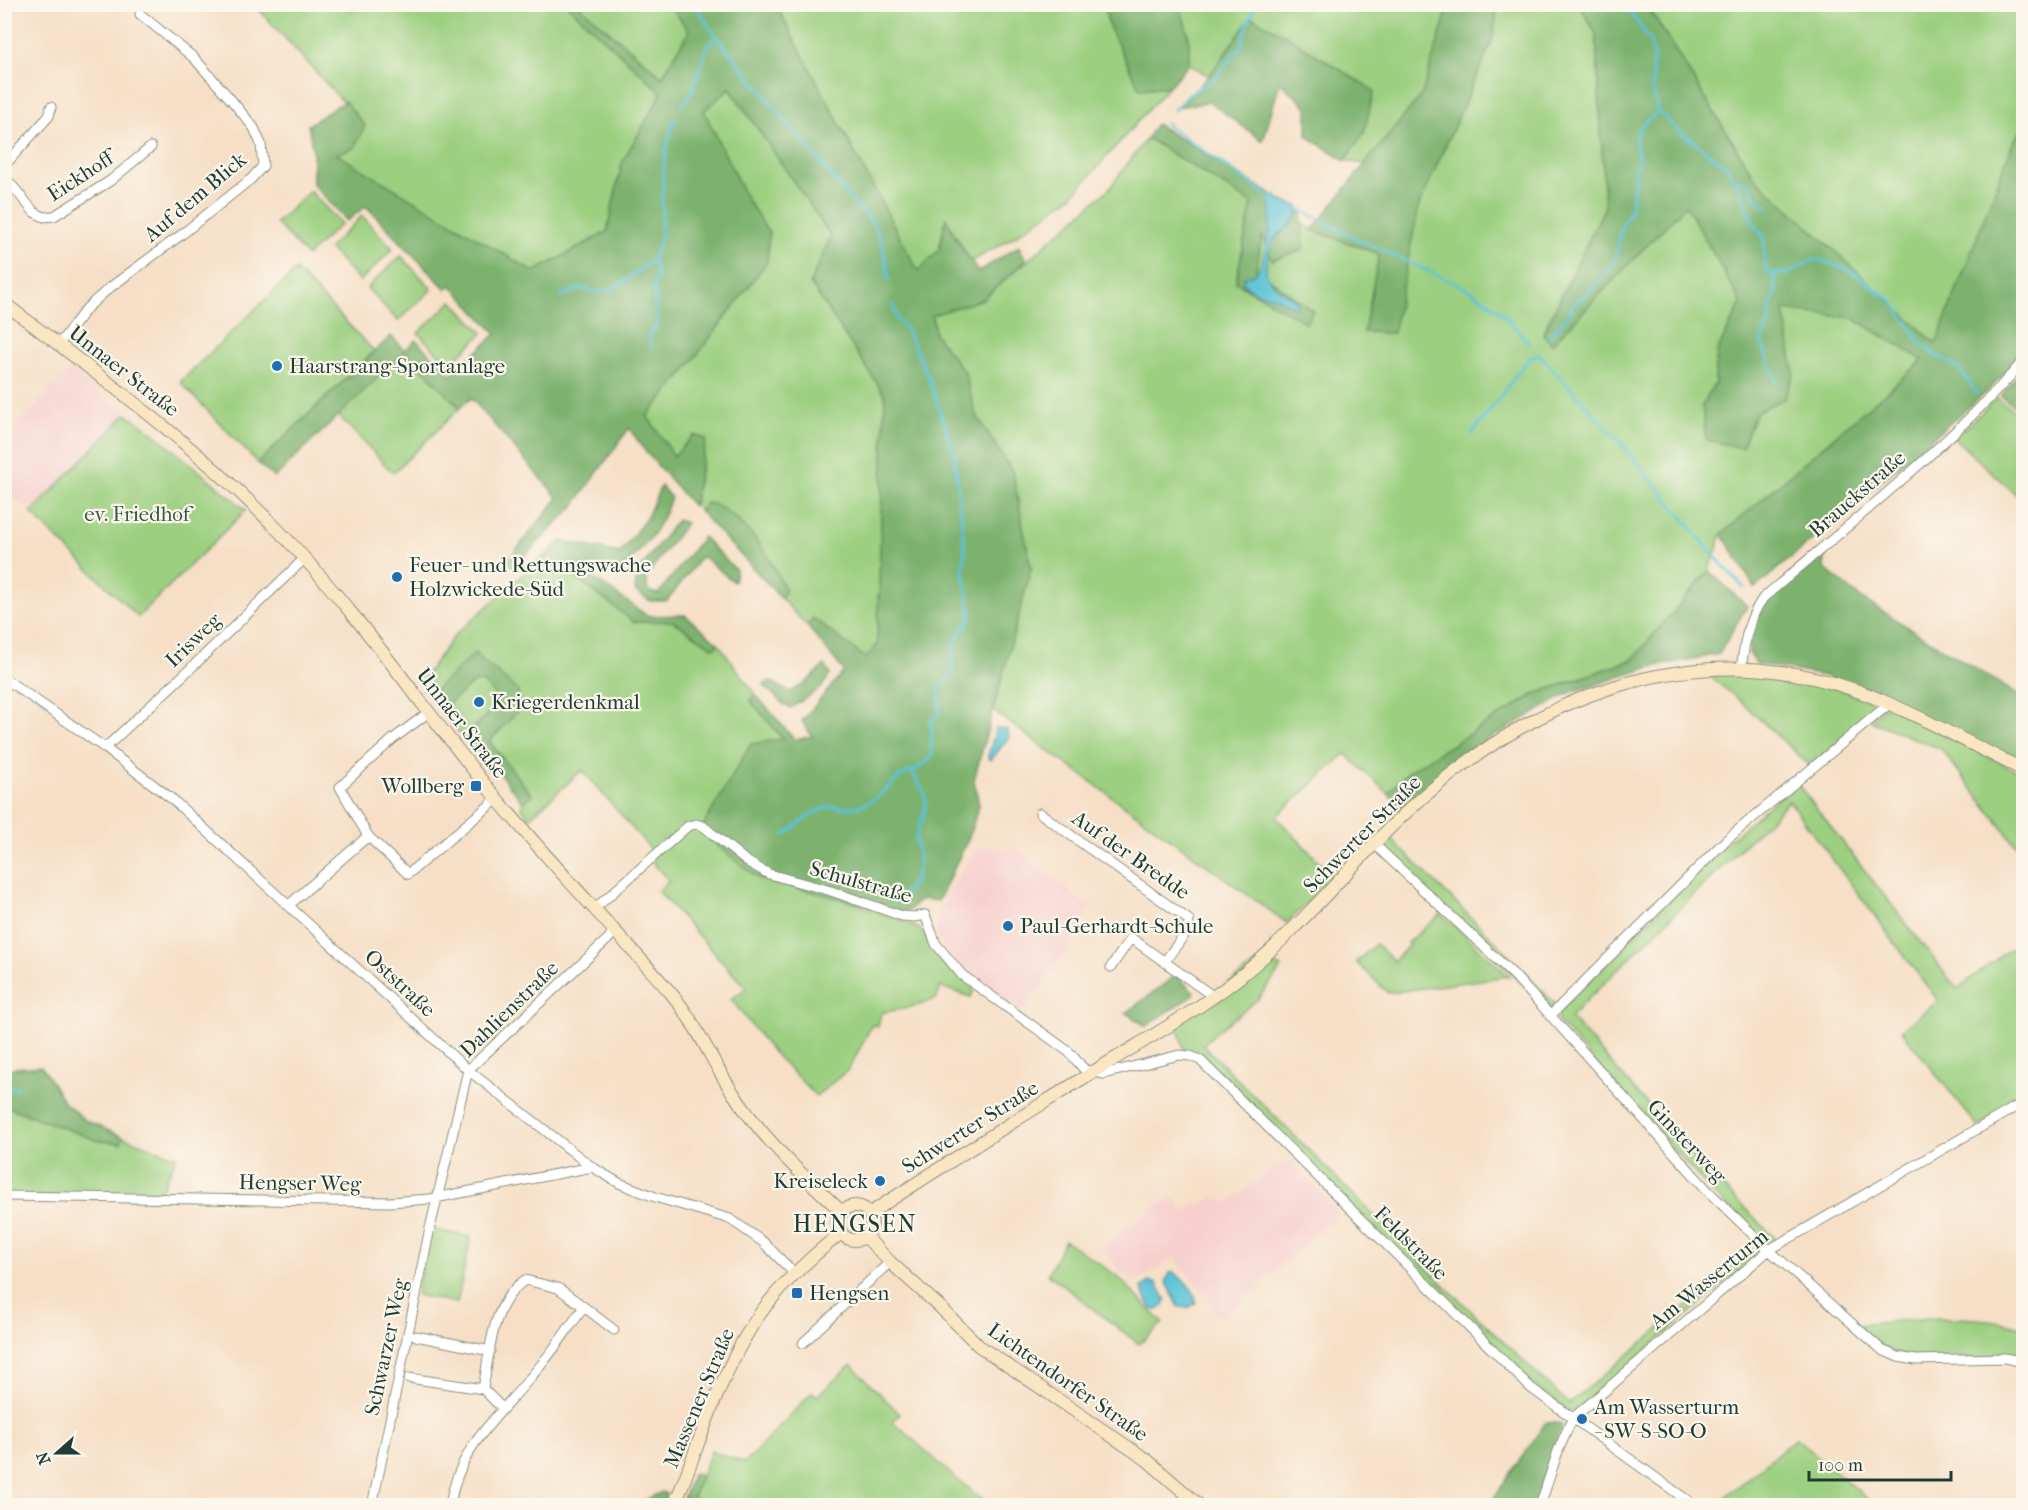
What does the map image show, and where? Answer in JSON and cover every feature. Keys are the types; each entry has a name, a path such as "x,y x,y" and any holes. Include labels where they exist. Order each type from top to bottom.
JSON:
{"main road":[{"name":"Unnaer Straße","path":"4,303 158,421 216,470 305,558 348,608 497,799 684,1010 733,1093 768,1141 842,1212"},
{"name":"Schwerter Straße","path":"869,1214 1214,997 1287,936 1406,813 1462,768 1529,723 1569,702 1609,687 1647,677 1701,669 1741,669 1795,674 1827,681 1889,704 2024,770"},
{"path":"854,1206 864,1209 869,1214 872,1228 866,1236 856,1240 845,1237 841,1233 838,1223 842,1212 854,1206"},
{"name":"Massener Straße","path":"674,1506 708,1414 730,1364 757,1318 795,1274 841,1233"},
{"name":"Lichtendorfer Straße","path":"866,1236 890,1262 979,1346 1147,1460 1200,1506"}],"street":[{"name":"Auf dem Blick","path":"59,344 87,308 108,289 225,200 263,166 261,144 254,128 233,102 194,58 140,14"},
{"path":"4,166 50,116 51,106"},
{"name":"Eickhoff","path":"4,176 34,212 44,217 54,216 110,181 152,147"},
{"name":"Brauckstraße","path":"1741,669 1747,629 1755,609 1763,598 1887,494 1949,438 1995,394 2024,360"},
{"name":"Irisweg","path":"105,748 305,558"},
{"name":"Oststraße","path":"4,678 105,748 172,799 468,1070 592,1167 620,1183 655,1197 730,1219 763,1242 795,1274"},
{"path":"1550,1016 1725,841 1889,704"},
{"path":"429,712 393,739 340,787 368,836 408,874 497,799"},
{"name":"Auf der Bredde","path":"1040,813 1189,920 1188,930 1165,961"},
{"name":"Schulstraße","path":"600,904 688,826 696,824 703,826 746,861 769,874 831,891 902,916 925,915 936,944 962,975 1069,1052 1084,1069 1092,1072"},
{"path":"289,905 368,836"},
{"name":"Ginsterweg","path":"1374,844 1514,975 1709,1192 1769,1250 1882,1350 1898,1357 1916,1360 2005,1358 2024,1362"},
{"name":"Dahlienstraße","path":"438,1197 468,1070 609,938 613,931"},
{"path":"1111,967 1131,938 1214,997"},
{"name":"Feldstraße","path":"1092,1072 1104,1074 1179,1055 1200,1060 1531,1388 1695,1506"},
{"name":"Am Wasserturm","path":"1539,1506 1572,1419 1769,1250 2024,1102"},
{"name":"Hengser Weg","path":"4,1196 390,1202 438,1197 592,1167"},
{"name":"Schwarzer Weg","path":"372,1506 429,1228 438,1197"},
{"path":"803,1343 890,1262"},
{"path":"483,1389 499,1311 516,1286 525,1280 558,1288 614,1330"},
{"path":"450,1506 452,1490 460,1467 473,1442 542,1365 584,1307"},
{"path":"416,1336 490,1351"},
{"path":"410,1378 483,1389 503,1409"}],"shaded area":[{"path":"71,369 126,414 31,513 5,489 5,438"},
{"name":"Paul-Gerhardt-Schule","path":"976,848 1015,848 1090,908 1058,964 1021,1014 965,973 936,937 938,912"},
{"path":"1290,1161 1339,1213 1222,1320 1212,1308 1206,1295 1174,1258 1132,1284 1100,1247 1159,1204 1175,1197 1182,1211 1215,1197 1227,1203 1277,1166"}],"green space":[{"path":"360,4 567,5 662,92 622,163 607,232 534,272 335,154 354,148 365,126 255,5 342,5 351,12"},
{"path":"1445,4 1448,8 1423,94 1365,164 1345,161 1364,133 1252,17 1209,76 1189,64 1189,38 1180,5"},
{"path":"1579,4 1596,32 1605,207 1543,333 1552,343 1686,205 1741,303 1717,352 1715,383 1702,406 1742,448 1756,412 1785,398 1794,374 1784,310 1853,318 1924,360 1722,534 1709,571 1632,660 1535,694 1409,771 1388,793 1345,754 1276,817 1334,877 1287,923 993,711 1031,569 1013,473 975,413 965,373 935,334 932,315 983,299 1108,190 1147,138 1252,203 1236,282 1313,311 1256,270 1262,235 1272,260 1303,250 1302,224 1312,230 1380,254 1364,332 1392,333 1419,205 1492,41 1498,5"},
{"path":"567,5 578,5 662,77 689,31 670,5 776,5 918,271 939,250 946,218 958,242 978,272 1019,246 1026,260 983,299 932,315 935,334 965,373 975,413 1013,473 1031,569 974,780 979,805 969,837 938,901 922,899 908,911 901,913 759,879 707,837 703,826 751,744 783,739 751,701 755,694 795,740 812,736 802,721 844,671 807,626 813,618 866,658 877,644 885,395 810,283 831,236 730,88 704,111 746,198 769,233 767,262 685,371 647,416 674,456 694,435 706,439 693,506 646,452 629,428 573,507 513,568 507,561 558,498 471,398 460,408 405,351 274,478 258,463 391,336 405,350 416,340 451,375 496,334 451,285 446,289 366,206 347,221 313,184 313,151 308,125 345,101 365,126 354,148 336,154 534,272 607,232 622,163 662,93"},
{"path":"578,5 670,5 689,31 663,77"},
{"path":"776,5 1104,5 1109,26 1140,89 1169,86 1072,196 1015,236 971,262 946,219 939,250 918,271"},
{"path":"1104,5 1180,5 1189,38 1189,64 1169,86 1140,89 1109,26"},
{"path":"1445,5 1498,5 1492,41 1419,205 1393,333 1364,332 1379,254 1312,230 1422,94 1448,9"},
{"path":"1579,5 1647,5 1755,178 1936,344 2013,143 2023,127 2023,353 1988,391 1755,588 1722,534 1923,360 1853,318 1784,310 1794,374 1785,398 1756,412 1742,448 1706,440 1702,406 1715,383 1717,352 1741,303 1686,205 1552,344 1543,334 1605,207 1596,33"},
{"path":"1647,5 2023,5 2023,127 2013,143 1936,344 1755,178"},
{"path":"1251,17 1287,36 1374,91 1364,133 1345,161 1307,136 1307,107 1280,82 1263,141 1209,102 1178,107 1209,76"},
{"path":"729,87 831,236 810,283 885,395 877,644 866,659 813,618 807,626 781,598 785,590 706,503 700,512 694,502 706,439 694,435 674,456 647,416 685,371 767,262 769,233 746,198 704,111"},
{"path":"1156,124 1302,213 1303,250 1272,260 1262,236 1256,269 1313,311 1306,323 1236,282 1252,203 1147,138"},
{"path":"310,191 341,224 307,256 276,223"},
{"path":"362,216 393,249 360,281 329,248"},
{"path":"401,256 432,289 398,321 367,288"},
{"name":"Haarstrang-Sportanlage","path":"296,270 374,351 258,463 180,382"},
{"path":"452,301 483,333 449,365 418,333"},
{"path":"405,351 460,408 393,473 338,415"},
{"path":"2023,367 2023,413 2001,396"},
{"path":"1997,398 2023,419 2023,501 1954,438"},
{"name":"ev. Friedhof","path":"126,414 147,428 246,510 138,617 31,513"},
{"path":"661,486 671,498 656,530 636,555 618,572 607,565 585,566 582,570 648,616 685,615 718,643 714,648 673,621 634,622 566,570 536,563 562,541 620,553 647,517"},
{"path":"706,503 721,508 729,514 758,542 786,590 781,598 700,512"},
{"path":"677,520 686,523 646,577 648,591 658,594 703,537 736,570 734,582 702,556 667,601 650,601 635,591 637,573"},
{"path":"1826,550 1824,568 1862,599 2023,698 2023,766 1825,676 1757,664 1749,653 1750,634 1760,608"},
{"path":"536,563 566,570 634,622 673,621 714,648 718,643 755,694 751,701 783,739 839,898 920,929 944,964 974,990 971,997 941,987 937,998 919,1005 881,1013 878,1026 872,1025 849,1069 816,1096 769,1048 731,999 746,988 658,891 669,881 653,863 653,852 582,770 529,818 521,806 532,795 489,741 518,710 475,654 430,695 420,682 455,635"},
{"path":"1709,571 1747,606 1719,654 1651,667 1569,693 1458,757 1401,807 1388,793 1409,771 1535,694 1632,660"},
{"path":"475,653 518,691 519,710 489,742 532,795 523,803 486,756 475,750 464,739 496,705 495,695 484,683 474,682 441,710 430,695"},
{"path":"825,665 830,675 821,688 791,708 783,704 764,685 770,681 790,692 803,685"},
{"path":"1732,671 1826,684 1884,706 1810,766 1737,698 1704,672"},
{"path":"474,682 484,683 495,695 496,705 464,739 441,710"},
{"path":"1888,706 2023,774 2023,854 1941,749 1871,721"},
{"path":"1796,782 1957,989 2023,939 2023,1099 1978,1127 1901,1030 1938,1001 1789,801 1570,1017 1706,1170 1779,1242 1769,1245 1712,1192 1559,1023 1557,1016 1560,1010 1727,842"},
{"path":"1388,836 1501,947 1556,1005 1552,1008 1546,1007 1379,845"},
{"path":"1441,914 1509,976 1388,993 1356,962 1376,944 1394,961 1409,945 1407,943"},
{"path":"1260,961 1282,967 1258,999 1203,1045 1447,1288 1569,1404 1759,1245 1758,1254 1576,1411 1567,1410 1532,1385 1200,1053 1184,1050 1176,1021"},
{"path":"1176,975 1194,992 1192,996 1146,1026 1126,1013"},
{"path":"41,1066 64,1102 85,1120 123,1137 121,1143 96,1140 5,1106 5,1069"},
{"path":"4,1106 96,1140 120,1143 123,1137 177,1157 157,1199 5,1196"},
{"path":"430,1229 471,1237 457,1303 416,1295"},
{"path":"1065,1240 1117,1276 1163,1323 1139,1344 1048,1274"},
{"path":"1928,1318 1988,1320 2023,1328 2023,1360 1905,1357 1882,1347 1857,1325"},
{"path":"851,1365 900,1414 893,1421 954,1477 991,1505 690,1505 711,1451 745,1463 812,1392 817,1396"},
{"path":"1546,1422 1562,1424 1534,1505 1489,1505"},
{"path":"1796,1438 1875,1505 1716,1505"},
{"path":"693,1473 701,1476 690,1505 680,1506"},
{"path":"662,1492 667,1494 662,1505 634,1505"}],"water":[{"path":"1271,195 1276,195 1279,200 1298,206 1293,222 1272,243 1266,269 1267,276 1272,283 1296,301 1298,305 1295,308 1277,298 1257,293 1243,284 1244,278 1255,273 1261,266 1270,230 1269,198"},
{"path":"996,728 1008,730 1009,737 991,760 988,756"},
{"path":"1173,1272 1185,1281 1196,1298 1196,1303 1188,1308 1179,1307 1166,1281"},
{"path":"1150,1282 1157,1284 1166,1300 1164,1306 1155,1310 1144,1296 1142,1287"}],"waterway":[{"path":"694,4 716,36 876,228 886,259 889,280"},
{"path":"1174,110 1189,94 1218,76 1232,55 1240,50 1246,27 1256,4"},
{"path":"1625,4 1650,41 1653,56 1652,88 1659,112 1678,130 1726,166 1740,189 1753,223 1764,237 1765,264 1768,273 1788,274 1810,261 1818,260 1842,267 1860,277 1893,302 1921,343 1935,355 1959,368 1977,394"},
{"path":"682,106 692,91 707,47 716,36"},
{"path":"1548,336 1564,321 1576,302 1586,295 1612,266 1616,258 1621,228 1630,214 1638,161 1637,133 1642,125 1658,112"},
{"path":"651,347 649,334 657,323 654,286 657,274 652,260 660,239 665,159 676,118"},
{"path":"1166,123 1270,197"},
{"path":"1735,181 1748,183 1756,198 1767,208"},
{"path":"1298,208 1353,237 1468,289 1505,316 1529,343"},
{"path":"561,296 581,288 595,292 607,291 628,279 652,260"},
{"path":"1772,273 1775,279 1775,294 1770,307 1770,322 1761,340 1778,384"},
{"path":"785,835 820,810 860,806 872,800 901,776 919,768 932,756 931,721 940,712 939,688 950,675 956,640 971,617 963,567 965,550 954,454 930,381 906,329 897,319 893,304"},
{"path":"1472,434 1530,357 1539,354 1620,442 1744,588"},
{"path":"4,672 107,743"},
{"path":"893,902 909,888 918,869 916,836 926,801 913,771"},
{"path":"4,1089 18,1088"}],"place":[{"name":"Haarstrang-Sportanlage","path":"277,366"},
{"name":"Feuer- und Rettungswache Holzwickede-Süd","path":"397,577"},
{"name":"Kriegerdenkmal","path":"479,702"},
{"name":"Wollberg","path":"476,786"},
{"name":"Paul-Gerhardt-Schule","path":"1008,926"},
{"name":"Kreiseleck","path":"880,1181"},
{"name":"Hengsen","path":"797,1293"},
{"name":"Am Wasserturm - SW-S-SO-O","path":"1582,1419"}],"district":[{"name":"HENGSEN","path":"855,1224"}]}
